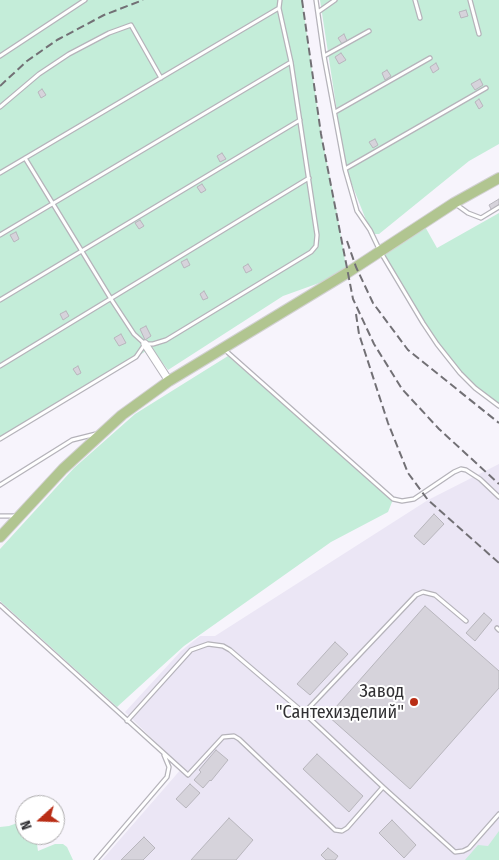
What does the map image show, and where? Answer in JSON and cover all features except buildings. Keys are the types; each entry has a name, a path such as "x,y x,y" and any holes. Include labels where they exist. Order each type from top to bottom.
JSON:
{"main road":[{"path":"0,537 63,469 100,433 169,381 347,273 454,203 499,178"}],"street":[{"path":"144,344 169,381"}],"lane":[{"path":"0,56 85,0"},
{"path":"25,158 111,299 134,334 144,344 153,344 166,340 314,250 318,241 291,62 279,8 280,0"},
{"path":"316,0 324,56 345,168 357,211 370,230 380,251 423,323 449,360 475,388 499,406"},
{"path":"318,12 335,0"},
{"path":"415,0 420,18"},
{"path":"470,0 479,34"},
{"path":"0,173 279,8"},
{"path":"0,107 39,74 69,54 109,33 131,25 161,78"},
{"path":"324,56 370,30"},
{"path":"335,112 430,58"},
{"path":"0,235 291,62"},
{"path":"345,168 486,88"},
{"path":"0,300 300,120"},
{"path":"0,366 309,178"},
{"path":"454,203 468,213 480,218 499,207"},
{"path":"0,439 136,357 144,344"},
{"path":"222,348 393,499 402,501 414,499 454,472 461,470 466,470 480,479 499,497"},
{"path":"0,485 72,440 100,433"},
{"path":"0,516 18,516"},
{"path":"304,714 416,595 423,592 435,595 466,622"},
{"path":"0,605 188,775 223,737 234,736 338,832 347,828 382,787"},
{"path":"127,720 191,650 208,644 223,646 304,714 382,787 456,852 470,848 499,814"},
{"path":"96,860 167,777 169,767 164,754"}],"shaded area":[{"path":"499,464 499,860 102,860 182,768 125,712 181,651 200,636 215,636 428,500"}],"green space":[{"path":"0,0 302,0 321,134 347,273 283,296 168,370 151,348 0,441"},
{"path":"320,0 499,0 499,144 469,161 379,234 374,234 368,225 349,177 343,151"},
{"path":"499,213 499,406 475,388 460,373 437,344 380,251 423,223 437,248"},
{"path":"228,356 393,500 388,512 331,542 184,646 117,707 0,601 0,549 74,468 135,414"},
{"path":"15,824 15,845 37,845 38,851 53,845 64,845 73,860 0,860 0,827"},
{"path":"499,831 499,860 465,860 478,845 488,846"}],"railway":[{"path":"0,86 27,61 57,40 104,15 143,0"},
{"path":"302,0 321,134 353,299 374,344 402,389 439,429 499,484"},
{"path":"347,241 356,267 373,303 408,350 499,423"},
{"path":"356,314 359,334 388,423 408,473 428,500 499,563"}],"place":[{"name":"Завод \"Сантехизделий\"","path":"414,702"}]}
